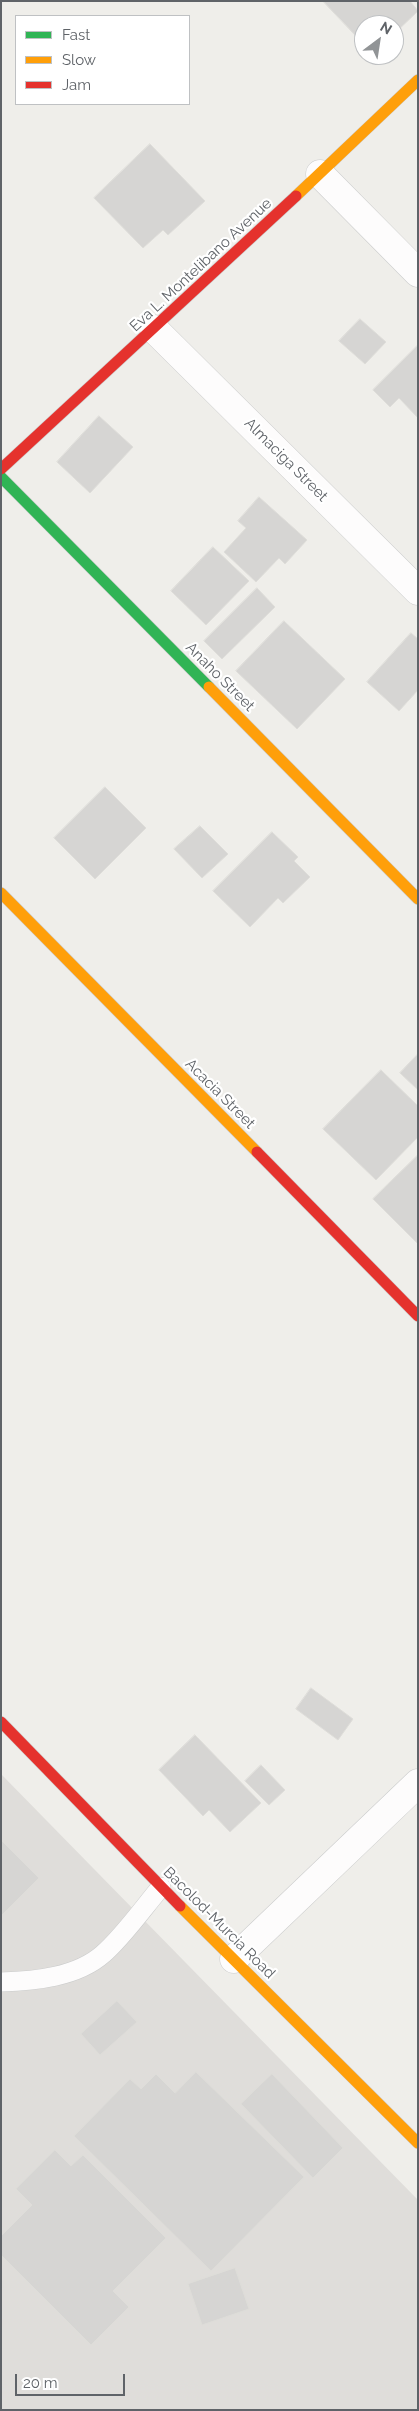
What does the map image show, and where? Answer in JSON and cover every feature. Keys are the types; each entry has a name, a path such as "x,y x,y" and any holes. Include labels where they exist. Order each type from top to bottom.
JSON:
{"main road":[{"name":"Eva L. Montelibano Avenue","path":"1,469 154,329 418,80"},
{"name":"Anaho Street","path":"1,477 418,899"},
{"name":"Acacia Street","path":"1,893 418,1316"},
{"name":"Bacolod-Murcia Road","path":"1,1722 161,1887 418,2143"}],"street":[{"path":"320,174 418,273"},
{"name":"Almaciga Street","path":"154,329 418,591"},
{"path":"234,1959 418,1783"}],"lane":[{"path":"1,1982 26,1981 77,1970 103,1954 161,1887"}],"shaded area":[{"path":"1,1774 418,2200 418,2410 1,2410"}],"building":[{"path":"323,1 410,1 418,11 404,24 404,15 354,15 354,34"},
{"path":"150,144 205,201 168,235 163,230 143,248 94,198"},
{"path":"360,319 386,342 365,364 339,341"},
{"path":"418,345 418,418 399,398 390,407 373,390"},
{"path":"99,416 133,447 90,493 57,462"},
{"path":"259,497 307,540 285,564 279,558 256,582 224,552 246,528 238,521"},
{"path":"213,547 249,581 206,625 171,591"},
{"path":"257,588 275,607 222,659 204,641"},
{"path":"284,621 345,679 297,729 236,671"},
{"path":"411,633 418,639 418,690 399,711 367,682"},
{"path":"105,787 146,828 95,879 54,838"},
{"path":"200,826 228,854 202,878 174,849"},
{"path":"272,832 298,857 294,861 310,877 283,903 278,898 250,927 213,891"},
{"path":"418,1054 418,1090 400,1073"},
{"path":"381,1070 418,1106 418,1137 376,1180 323,1129"},
{"path":"418,1155 418,1244 373,1199"},
{"path":"311,1688 353,1719 338,1740 296,1709"},
{"path":"195,1735 261,1803 230,1832 209,1810 203,1816 159,1770"},
{"path":"261,1765 285,1790 269,1805 245,1781"},
{"path":"1,1840 39,1878 1,1916"},
{"path":"117,2001 137,2022 100,2055 81,2034"},
{"path":"196,2072 304,2177 211,2271 74,2136 130,2079 141,2089 156,2074 175,2093"},
{"path":"272,2074 343,2148 313,2178 241,2104"},
{"path":"55,2150 71,2166 83,2155 166,2238 113,2291 129,2307 91,2345 1,2255 1,2236 32,2205 16,2189"},
{"path":"235,2268 249,2309 202,2325 188,2284"}],"traffic: fast":[{"path":"1,477 209,687"}],"traffic: slow":[{"path":"296,196 418,80"},
{"path":"209,687 418,899"},
{"path":"1,893 257,1152"},
{"path":"180,1906 418,2143"}],"traffic: jam":[{"path":"1,469 296,196"},
{"path":"257,1152 418,1316"},
{"path":"1,1722 180,1906"}]}
